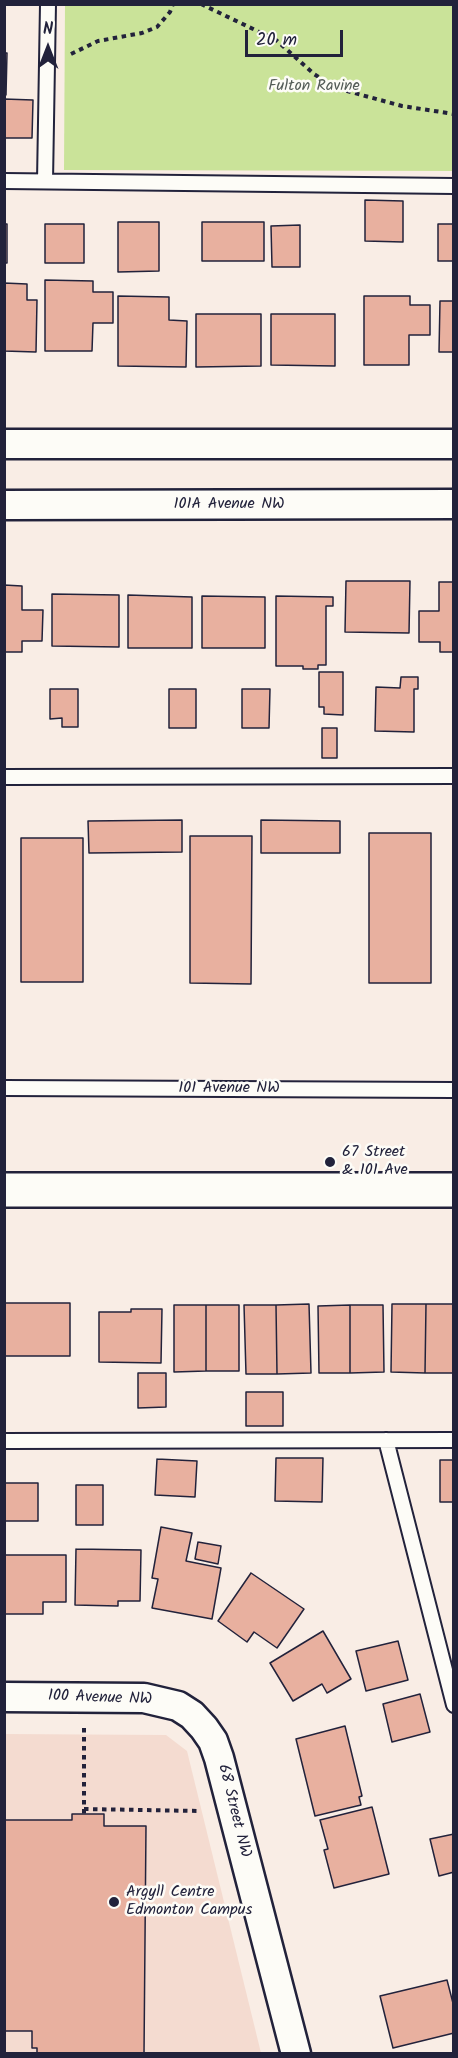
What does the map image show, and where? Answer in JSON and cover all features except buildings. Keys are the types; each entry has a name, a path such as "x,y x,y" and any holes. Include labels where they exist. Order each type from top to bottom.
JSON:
{"main road":[{"path":"4,1190 453,1190"}],"street":[{"path":"4,444 453,444"},
{"name":"101A Avenue NW","path":"4,505 453,504"},
{"name":"100 Avenue NW","path":"4,1697 144,1698 178,1706 192,1715"},
{"name":"68 Street NW","path":"192,1715 213,1741 219,1758 296,2054"}],"lane":[{"path":"45,181 48,4"},
{"path":"4,181 453,186"},
{"path":"4,777 453,776"},
{"name":"101 Avenue NW","path":"4,1088 453,1090"},
{"path":"386,1440 453,1705"},
{"path":"4,1441 453,1440"}],"path":[{"path":"48,69 80,48 98,41 142,33 157,27 170,12 173,4"},
{"path":"201,4 276,40 314,74 336,88 402,106 453,114"},
{"path":"84,1724 84,1811 207,1811"}],"shaded area":[{"name":"Argyll Centre Edmonton Campus","path":"5,1734 166,1735 187,1751 261,2053 5,2054"}],"green space":[{"name":"Fulton Ravine","path":"65,5 453,5 453,171 64,170"}],"place":[{"name":"67 Street & 101 Ave","path":"330,1162"},
{"name":"Argyll Centre Edmonton Campus","path":"114,1902"}]}
